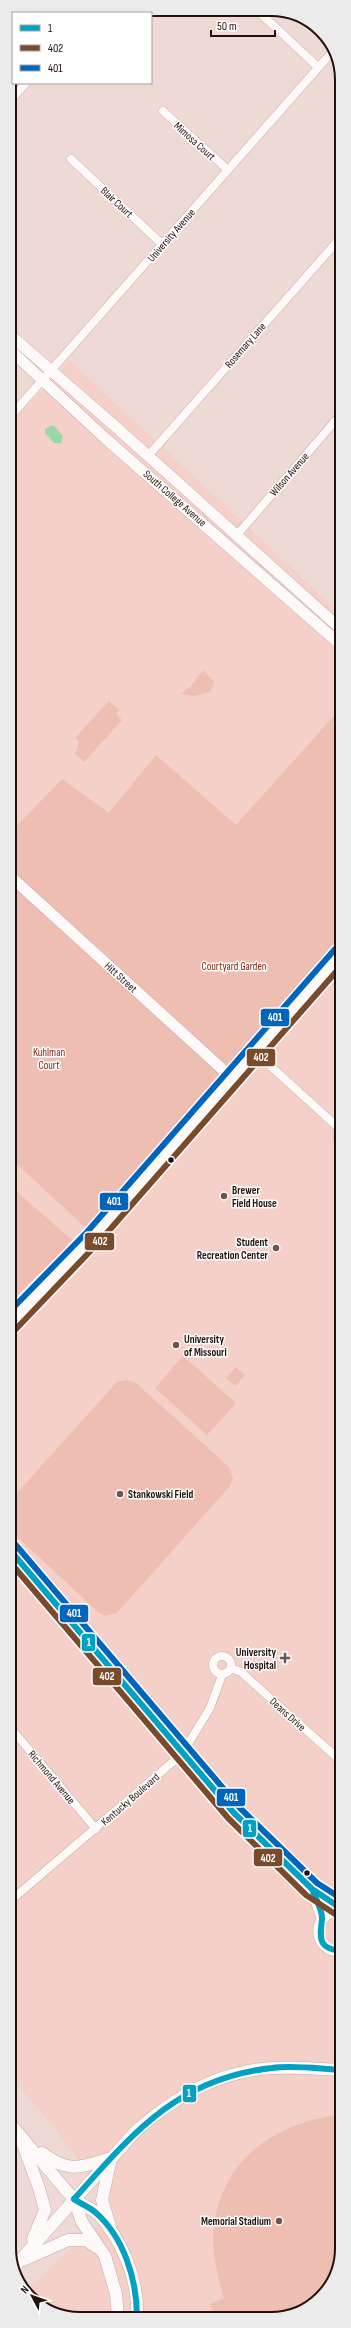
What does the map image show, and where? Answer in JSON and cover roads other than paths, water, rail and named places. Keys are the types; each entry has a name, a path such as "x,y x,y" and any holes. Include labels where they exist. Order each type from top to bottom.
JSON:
{"main road":[{"path":"18,2263 111,2158 156,2113 184,2094 204,2084 242,2072 274,2068 335,2070"},
{"path":"16,2130 74,2199 97,2214 115,2239 130,2267 138,2302 137,2312"},
{"path":"20,2135 55,2163 66,2167 76,2168 111,2158"},
{"path":"18,2263 36,2234 45,2210 39,2188 20,2135"},
{"path":"111,2158 102,2200 115,2239"},
{"path":"74,2199 82,2222 105,2256 116,2294 118,2312"},
{"path":"18,2264 68,2240 86,2240 100,2249"}],"street":[{"path":"263,16 318,67"},
{"name":"University Avenue","path":"16,410 330,55"},
{"path":"16,94 25,84"},
{"name":"Mimosa Court","path":"163,111 228,170"},
{"name":"Blair Court","path":"71,159 163,245"},
{"name":"Rosemary Lane","path":"148,456 335,244"},
{"name":"South College Avenue","path":"16,340 52,370 335,624"},
{"name":"South College Avenue","path":"16,355 335,640"},
{"name":"Wilson Avenue","path":"237,535 334,422"},
{"name":"Hitt Street","path":"16,881 232,1078"},
{"path":"16,1318 93,1237 335,961"},
{"path":"255,1052 335,1124"},
{"path":"16,1310 20,1314"},
{"path":"16,1557 182,1754 234,1812 312,1889 335,1904"},
{"path":"222,1656 228,1658 231,1668 229,1672 222,1675 217,1673 213,1668 213,1663 217,1658 222,1656"},
{"name":"Deans Drive","path":"231,1668 242,1672 335,1756"},
{"name":"Kentucky Boulevard","path":"16,1896 182,1754 210,1708 222,1675"},
{"name":"Richmond Avenue","path":"16,1734 96,1828"},
{"path":"312,1889 322,1918"},
{"path":"335,1911 328,1913 322,1918 319,1925 320,1939 330,1950 335,1950"}],"place":[{"name":"Brewer Field House","path":"224,1196"},
{"name":"Student Recreation Center","path":"276,1248"},
{"name":"University of Missouri","path":"176,1345"},
{"name":"Stankowski Field","path":"120,1494"},
{"name":"University Hospital","path":"285,1658"},
{"name":"Memorial Stadium","path":"279,2221"}],"park label":[{"name":"Courtyard Garden","path":"234,966"},
{"name":"Kuhlman Court","path":"49,1058"}]}
